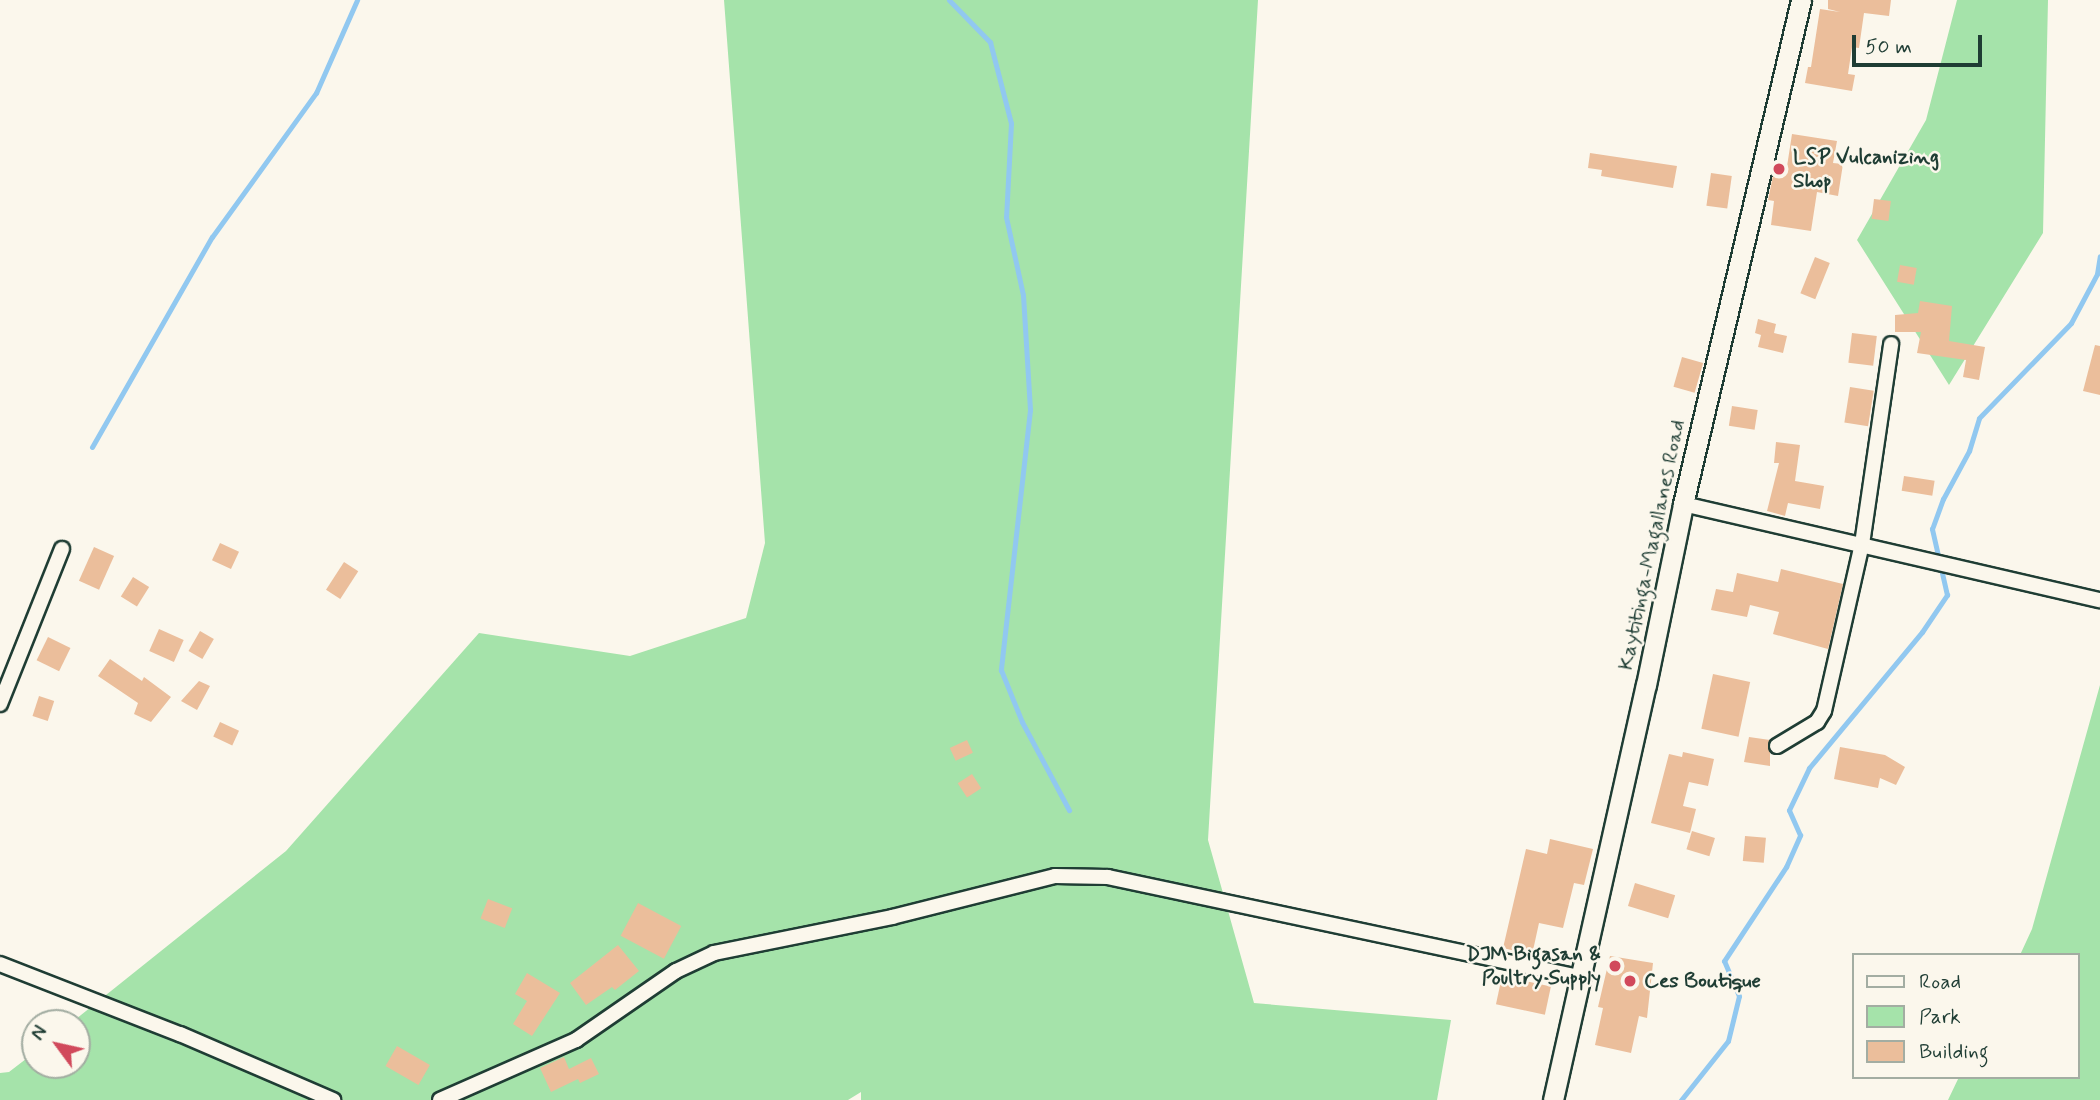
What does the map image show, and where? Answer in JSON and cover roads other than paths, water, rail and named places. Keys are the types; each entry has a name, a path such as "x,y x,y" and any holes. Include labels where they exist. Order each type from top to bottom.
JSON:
{"main road":[{"name":"Kaytitinga-Magallanes Road","path":"1553,1100 1646,685 1683,504 1801,0"}],"street":[{"path":"1777,746 1817,722 1824,711 1863,544 1891,344"},
{"path":"1683,504 2100,600"},
{"path":"0,704 62,548"},
{"path":"440,1100 576,1040 667,977 714,953 892,917 1055,876 1108,877 1580,977"},
{"path":"0,964 180,1034 333,1100"}],"waterway":[{"path":"92,447 212,237 316,93 357,0"},
{"path":"949,0 990,42 1011,123 1006,217 1023,295 1030,410 1001,670 1022,722 1069,810"},
{"path":"1681,1100 1728,1041 1739,996 1724,961 1786,867 1800,835 1789,810 1809,768 1922,632 1947,595 1932,529 1943,499 1969,451 1979,418 2071,323 2097,274 2100,256"}],"place":[{"name":"LSP Vulcanizing Shop","path":"1779,169"},
{"name":"DJM Bigasan & Poultry Supply","path":"1615,966"},
{"name":"Ces Boutique","path":"1630,981"}]}
